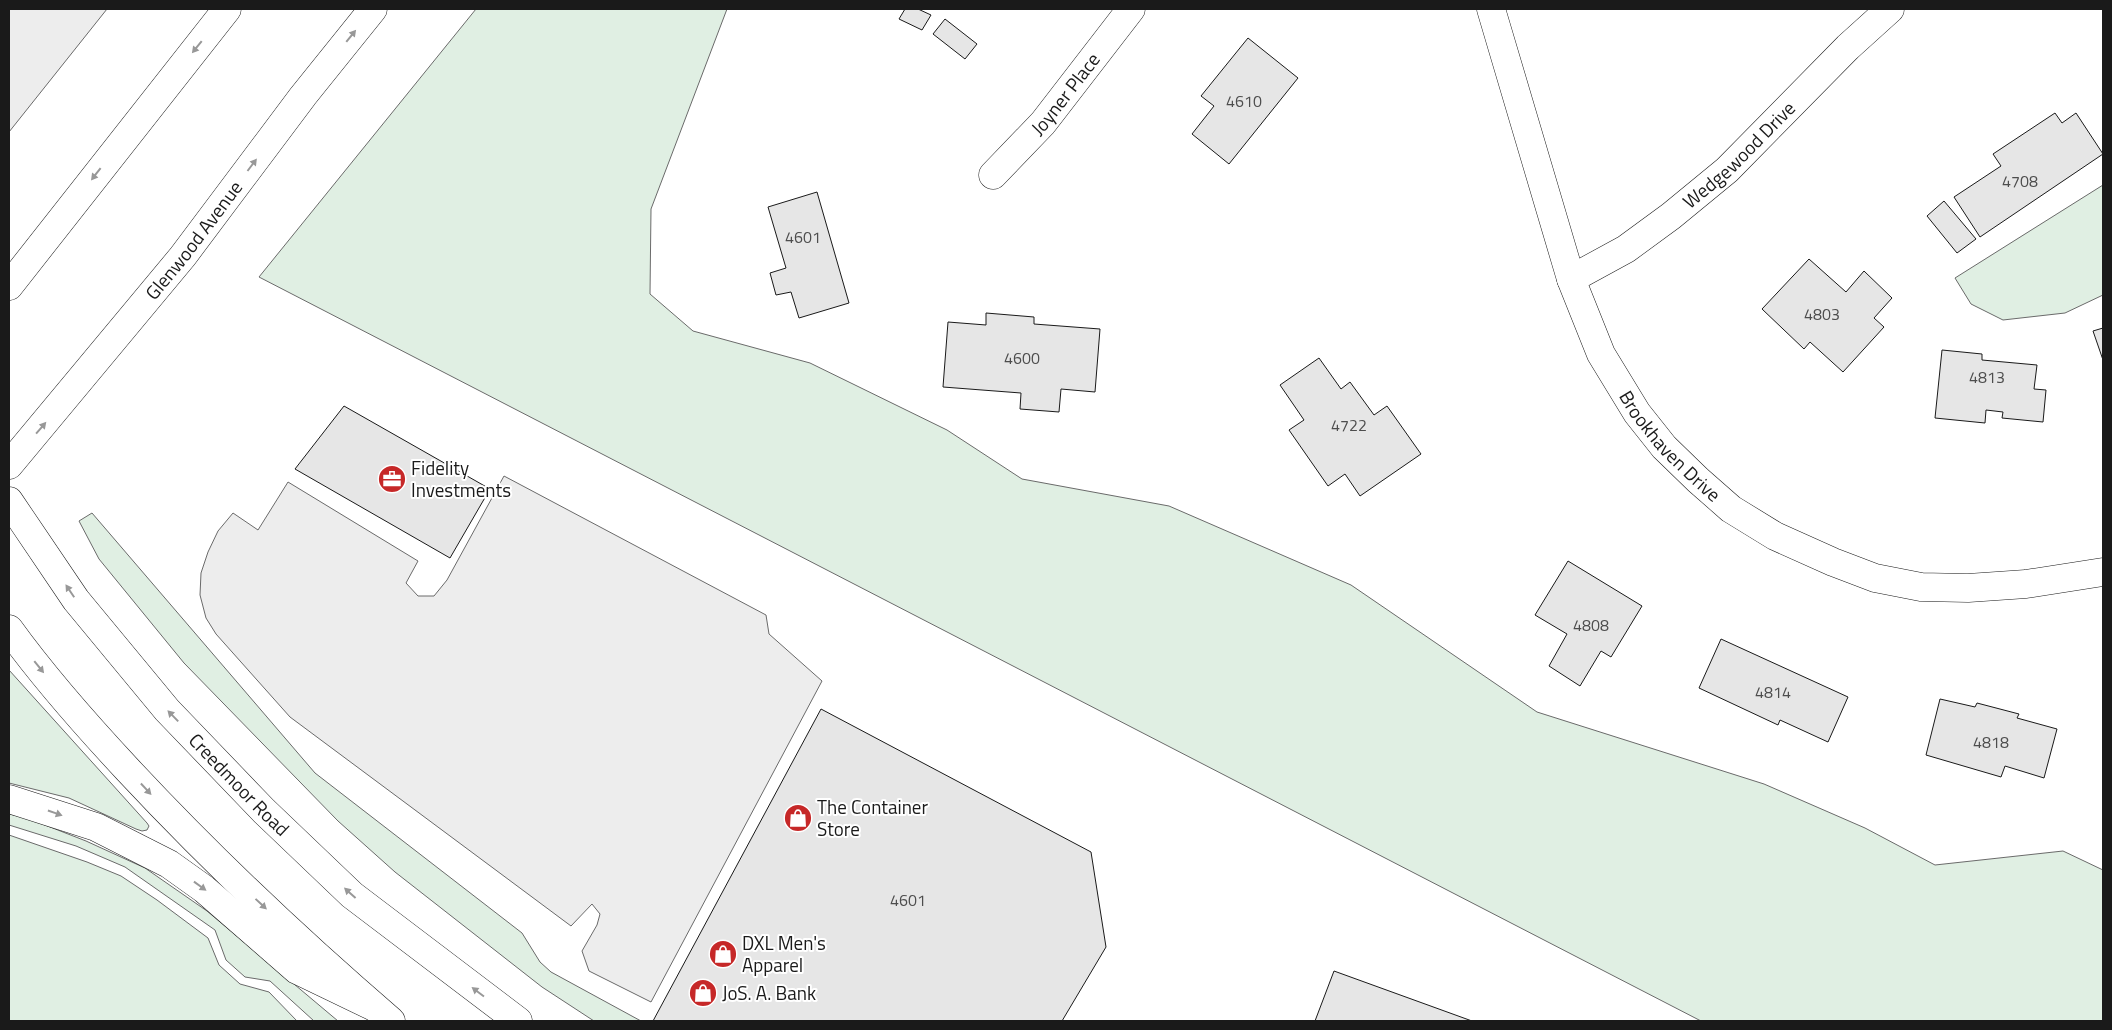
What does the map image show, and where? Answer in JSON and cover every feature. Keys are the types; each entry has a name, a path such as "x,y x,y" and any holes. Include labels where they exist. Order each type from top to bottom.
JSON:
{"main road":[{"path":"9,286 227,9"},
{"name":"Glenwood Avenue","path":"9,465 183,256 303,96 373,9"},
{"name":"Joyner Place","path":"993,175 1043,123 1131,9"},
{"name":"Brookhaven Drive","path":"1491,9 1571,279 1602,354 1637,413 1664,447 1698,480 1731,509 1775,536 1833,562 1875,578 1921,587 1968,588 2026,584 2103,572"},
{"name":"Wedgewood Drive","path":"1571,279 1626,249 1671,216 1727,170 1848,47 1890,9"},
{"name":"Creedmoor Road","path":"9,501 76,600 167,710 264,811 352,895 518,1021"},
{"path":"9,629 83,721 201,847 258,902 382,1014"},
{"path":"9,799 96,827 169,864 204,889 297,970 382,1014"}],"green space":[{"path":"476,9 727,9 651,209 650,294 693,331 810,363 947,430 1022,479 1169,506 1351,585 1537,712 1764,784 1865,828 1935,865 2063,851 2103,870 2103,1021 1701,1021 259,277"},
{"path":"2103,185 2103,295 2065,313 2003,320 1971,304 1955,278"},
{"path":"92,513 315,773 522,933 540,962 551,972 641,1021 594,1021 542,987 395,872 338,821 184,663 99,559 79,521"},
{"path":"9,670 147,823 149,826 147,830 136,829 69,798 9,783"},
{"path":"9,814 27,818 86,841 145,868 207,911 338,1021 314,1021 270,981 245,977 226,960 215,930 125,867 76,846 9,825"},
{"path":"9,835 121,876 208,938 219,965 240,984 269,992 297,1021 9,1021"}],"shaded area":[{"path":"9,9 107,9 9,132"},
{"path":"504,476 766,615 769,634 822,681 651,1002 589,971 582,951 597,925 600,914 592,904 571,926 290,717 216,634 206,618 200,595 201,573 218,531 233,513 258,530 288,482 418,561 406,583 418,596 434,596 447,580"}],"building":[{"path":"905,9 918,9 931,15 922,30 899,19"},
{"path":"945,19 977,44 965,59 933,34"},
{"path":"1248,38 1298,78 1229,164 1192,134 1214,106 1201,96"},
{"path":"2055,113 2062,123 2076,113 2103,154 1980,237 1954,197 2001,166 1993,154"},
{"path":"817,192 849,303 799,318 791,292 776,295 770,273 786,268 768,207"},
{"path":"1944,201 1976,239 1957,253 1927,216"},
{"path":"1809,259 1846,292 1864,271 1892,298 1874,318 1884,327 1843,372 1810,342 1804,349 1762,309"},
{"path":"986,313 1034,317 1034,324 1100,329 1095,392 1061,389 1059,412 1020,409 1021,393 943,387 948,322 986,325"},
{"path":"2103,328 2103,360 2093,331"},
{"path":"1942,350 1982,354 1982,360 2037,365 2034,389 2046,390 2043,422 2002,418 2003,412 1986,410 1985,423 1935,418"},
{"path":"1319,358 1341,389 1350,382 1374,415 1387,406 1421,454 1360,496 1345,474 1328,486 1289,430 1304,420 1280,385"},
{"name":"Fidelity Investments","path":"344,406 490,489 450,558 295,469"},
{"path":"1568,561 1642,606 1611,657 1601,651 1580,686 1549,666 1567,634 1535,615"},
{"path":"1721,639 1848,697 1828,742 1780,720 1778,725 1699,688"},
{"path":"1940,699 1975,707 1977,703 2019,714 2017,718 2057,729 2044,778 2005,766 2001,777 1926,755"},
{"path":"821,709 1091,852 1106,947 1062,1021 653,1021"},
{"path":"1334,971 1472,1021 1315,1021"}],"place":[{"name":"Fidelity Investments","path":"392,479"},
{"name":"The Container Store","path":"798,818"},
{"name":"DXL Men's Apparel","path":"723,954"},
{"name":"JoS. A. Bank","path":"703,993"}]}
